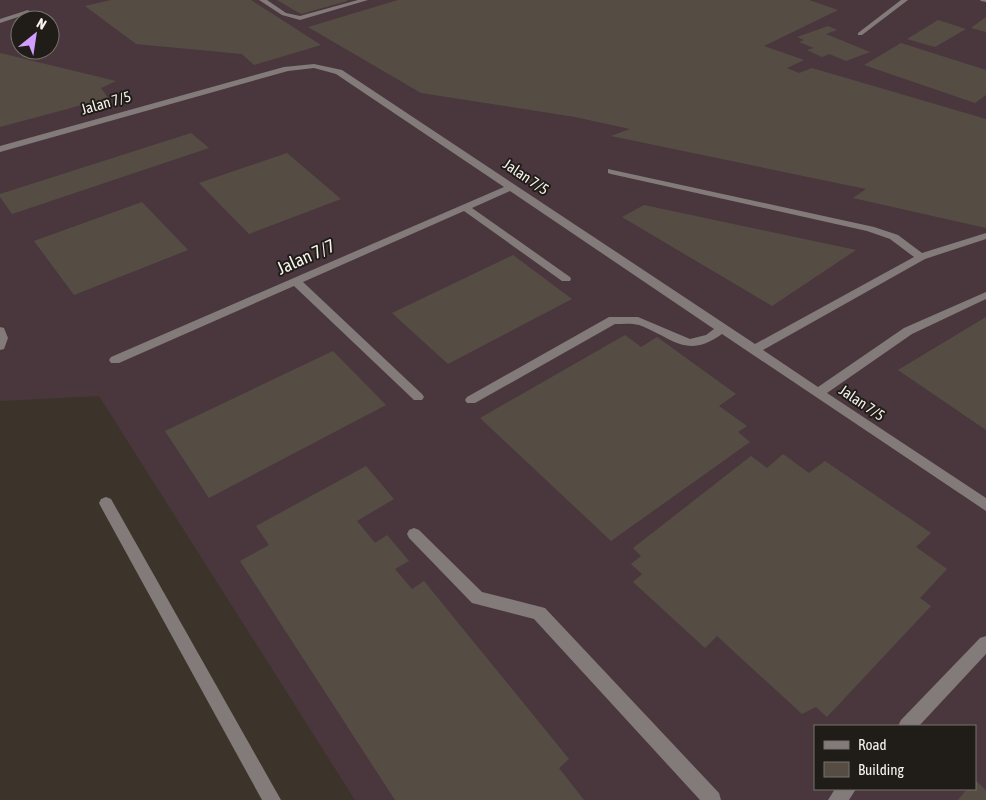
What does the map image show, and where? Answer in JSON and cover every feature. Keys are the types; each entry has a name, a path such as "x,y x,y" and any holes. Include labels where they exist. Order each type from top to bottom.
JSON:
{"street":[{"path":"262,0 284,14 300,18 365,0"},
{"path":"860,34 905,0"},
{"name":"Jalan 7/5","path":"0,149 287,69 314,66 339,72 986,505"},
{"path":"612,171 870,229 894,237 921,257"},
{"name":"Jalan 7/7","path":"115,360 511,187"},
{"path":"465,207 566,280"},
{"path":"754,350 921,257 986,236"},
{"path":"295,281 418,397"},
{"path":"818,393 908,331 986,295"},
{"path":"471,400 613,320 639,321 685,344 706,341 722,328"},
{"path":"0,331 2,338 0,346"},
{"path":"106,503 272,800"},
{"path":"414,534 477,598 539,613 712,800"},
{"path":"908,725 986,644"},
{"path":"837,800 846,790"}],"shaded area":[{"path":"0,0 986,0 986,800 355,800 99,396 0,401"}],"building":[{"path":"111,0 251,0 321,45 254,65 242,54 136,44 85,6"},
{"path":"277,0 347,0 347,1 301,14"},
{"path":"398,0 809,0 838,10 764,46 804,60 787,68 799,73 812,68 986,119 986,228 853,198 866,189 611,136 630,129 575,117 421,93 308,27"},
{"path":"986,17 986,32 971,28"},
{"path":"938,20 966,29 935,47 907,39"},
{"path":"828,26 837,30 826,34 870,52 846,61 829,54 822,57 807,50 814,48 799,42 804,40 797,37"},
{"path":"901,43 986,70 986,95 975,103 864,65"},
{"path":"0,53 10,55 10,60 29,60 116,81 101,88 108,98 0,127"},
{"path":"191,133 209,148 12,214 0,197 0,194"},
{"path":"287,153 341,199 249,234 199,183"},
{"path":"142,202 188,250 74,295 34,241"},
{"path":"644,205 856,250 772,306 622,217"},
{"path":"513,255 572,299 448,364 392,313"},
{"path":"986,317 986,430 898,370"},
{"path":"625,335 641,347 657,337 736,394 719,406 747,426 738,432 750,442 611,541 480,418"},
{"path":"333,351 386,405 209,498 165,431"},
{"path":"783,454 809,473 825,461 931,533 916,547 947,569 920,598 931,606 827,717 816,707 802,714 717,636 705,648 633,582 642,574 631,564 641,556 633,548 751,456 767,468"},
{"path":"366,466 394,499 357,521 375,543 387,535 409,561 395,569 412,589 424,581 569,759 559,768 584,800 395,800 240,561 269,545 256,526"},
{"path":"976,781 986,790 986,800 958,800 966,790 976,790"}]}
